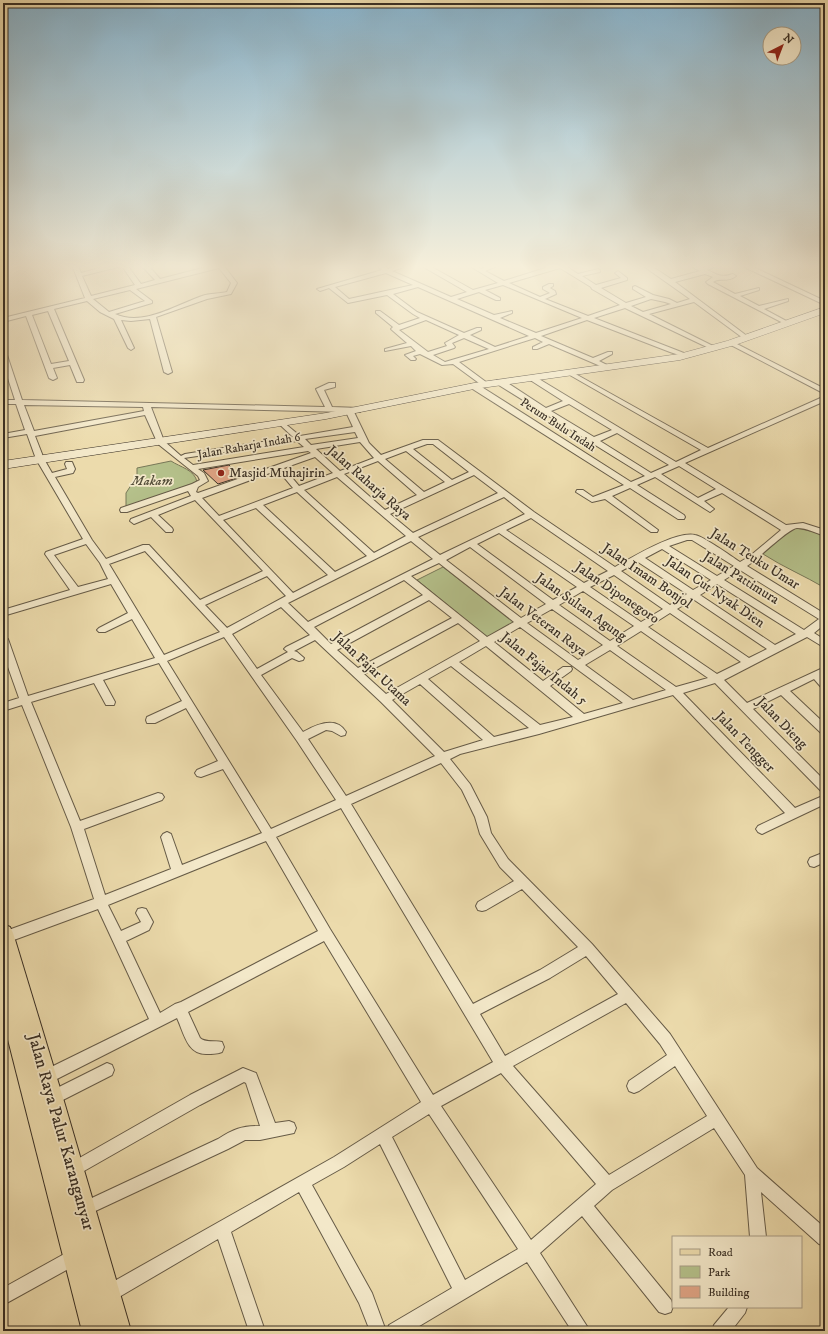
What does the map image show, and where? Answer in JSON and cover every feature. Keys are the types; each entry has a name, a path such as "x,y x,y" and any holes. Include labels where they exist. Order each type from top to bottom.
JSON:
{"main road":[{"path":"3,465 161,442 354,411 478,385 687,356 731,343 774,327"},
{"name":"Jalan Raya Palur Karanganyar","path":"3,936 49,1087 64,1175"},
{"name":"Jalan Raya Palur Karanganyar","path":"3,979 75,1213 73,1258 118,1331"},
{"name":"Jalan Raya Palur Karanganyar","path":"95,1331 98,1300"}],"street":[{"path":"34,327 53,378"},
{"path":"58,327 80,380"},
{"path":"121,327 131,348"},
{"path":"156,327 168,372"},
{"path":"397,327 394,329 395,331 441,364 455,362 559,327"},
{"path":"447,327 494,349"},
{"path":"514,327 607,367"},
{"path":"609,327 687,356"},
{"path":"670,327 713,348"},
{"path":"732,327 745,337"},
{"path":"413,359 408,355 452,347 448,343 479,329"},
{"path":"535,348 548,342"},
{"path":"563,348 573,342"},
{"path":"731,343 825,392"},
{"path":"387,350 412,344"},
{"path":"593,361 610,353"},
{"path":"3,355 6,372 31,432 40,459 50,476 88,540 104,562 112,580 162,659 269,835 326,933 431,1104 582,1331"},
{"path":"49,367 73,362"},
{"name":"Perum Bulu Indah","path":"455,362 478,385 681,518"},
{"path":"570,372 706,450"},
{"path":"531,378 618,430 723,489 786,529"},
{"path":"500,382 710,509"},
{"path":"815,386 825,382"},
{"path":"329,408 320,389 332,385"},
{"path":"580,492 592,500 606,496 825,398"},
{"path":"547,410 569,401"},
{"path":"3,402 148,409 329,408 354,411 357,429 371,451 378,459 423,496"},
{"path":"3,436 148,409"},
{"path":"124,510 195,486 204,479 161,442 148,409"},
{"name":"Jalan Raharja Raya","path":"282,423 438,559"},
{"path":"185,456 357,429"},
{"path":"595,440 618,430"},
{"name":"Jalan Raharja Indah 6","path":"192,468 249,467 309,448 363,439"},
{"name":"Jalan Imam Bonjol","path":"407,448 426,442 435,442 531,514 748,662"},
{"path":"218,519 407,448 451,483"},
{"path":"134,521 196,497 249,467 279,468 316,454"},
{"path":"50,476 70,471 71,469 69,464"},
{"path":"279,468 298,489 373,557"},
{"path":"385,513 475,472"},
{"path":"195,486 192,491 196,497 292,597"},
{"path":"698,501 723,489"},
{"path":"3,707 162,659 226,633 282,602 412,537 504,494"},
{"path":"606,496 654,530"},
{"path":"258,505 334,576"},
{"path":"152,514 169,530"},
{"path":"307,627 438,559 501,530 531,514"},
{"path":"542,686 572,667 612,645 740,566 752,558 786,529 796,524 825,533"},
{"name":"Jalan Diponegoro","path":"501,530 718,679"},
{"name":"Jalan Teuku Umar","path":"662,546 675,540 691,536 825,618"},
{"path":"75,590 49,554 88,540"},
{"name":"Jalan Sultan Agung","path":"471,544 553,605 612,645 676,692"},
{"path":"385,699 584,587 662,546"},
{"name":"Jalan Pattimura","path":"662,546 825,645"},
{"path":"104,562 146,547 226,633 301,738 343,801 503,1066 607,1185"},
{"name":"Jalan Cut Nyak Dien","path":"639,558 774,649"},
{"name":"Jalan Veteran Raya","path":"438,559 520,623 572,667 632,704"},
{"path":"199,604 269,572"},
{"name":"Jalan Fajar Indah 5","path":"405,576 582,718"},
{"path":"3,614 75,590 112,580"},
{"path":"330,649 429,596"},
{"name":"Jalan Fajar Utama","path":"282,602 316,636 385,699 443,758 466,787 474,802 486,834 504,863 586,948 628,995 664,1039 752,1173"},
{"path":"102,630 134,614"},
{"path":"357,673 458,618"},
{"path":"3,936 102,902 269,835 457,751 539,730 718,679 748,662 806,634 825,618"},
{"path":"289,649 316,636"},
{"path":"3,640 77,827 102,902 157,1021"},
{"path":"255,674 290,655 294,654 299,658"},
{"path":"453,662 539,730"},
{"path":"747,707 820,673 825,684"},
{"path":"97,679 110,702"},
{"path":"421,679 492,742"},
{"name":"Jalan Dieng","path":"718,679 825,788"},
{"path":"783,691 825,730"},
{"name":"Jalan Tengger","path":"676,692 793,814"},
{"path":"151,720 188,703"},
{"path":"301,738 329,725 335,727 341,732"},
{"path":"201,773 225,763"},
{"path":"77,827 158,797"},
{"path":"762,829 825,799"},
{"path":"168,837 178,872"},
{"path":"482,906 522,883"},
{"path":"119,938 145,926 147,922 142,913"},
{"path":"49,1087 180,1008 326,933"},
{"path":"471,1012 545,974 586,948"},
{"path":"98,1300 339,1162 431,1104 503,1066 628,995"},
{"path":"180,1008 195,1043 200,1047 216,1047"},
{"path":"634,1086 676,1057"},
{"path":"49,1087 107,1070"},
{"path":"64,1175 195,1100 243,1075 251,1078 266,1122 271,1131"},
{"path":"395,1331 530,1251 607,1185 716,1119"},
{"path":"75,1213 223,1144 238,1135 289,1128"},
{"path":"384,1134 462,1292"},
{"path":"752,1173 758,1236"},
{"path":"752,1173 825,1238"},
{"path":"302,1182 366,1299 378,1331"},
{"path":"583,1205 666,1306"},
{"path":"222,1229 257,1331"},
{"path":"3,1297 73,1258"},
{"path":"720,1331 738,1308"}],"green space":[{"name":"Makam","path":"171,461 187,469 193,474 197,482 126,507 126,493 137,476 137,468"},
{"path":"796,528 825,534 825,588 763,554 789,531"},
{"path":"443,567 514,622 487,637 417,580"}],"building":[{"name":"Masjid Muhajirin","path":"229,465 240,477 218,484 203,470"}],"place":[{"name":"Masjid Muhajirin","path":"221,473"}]}
